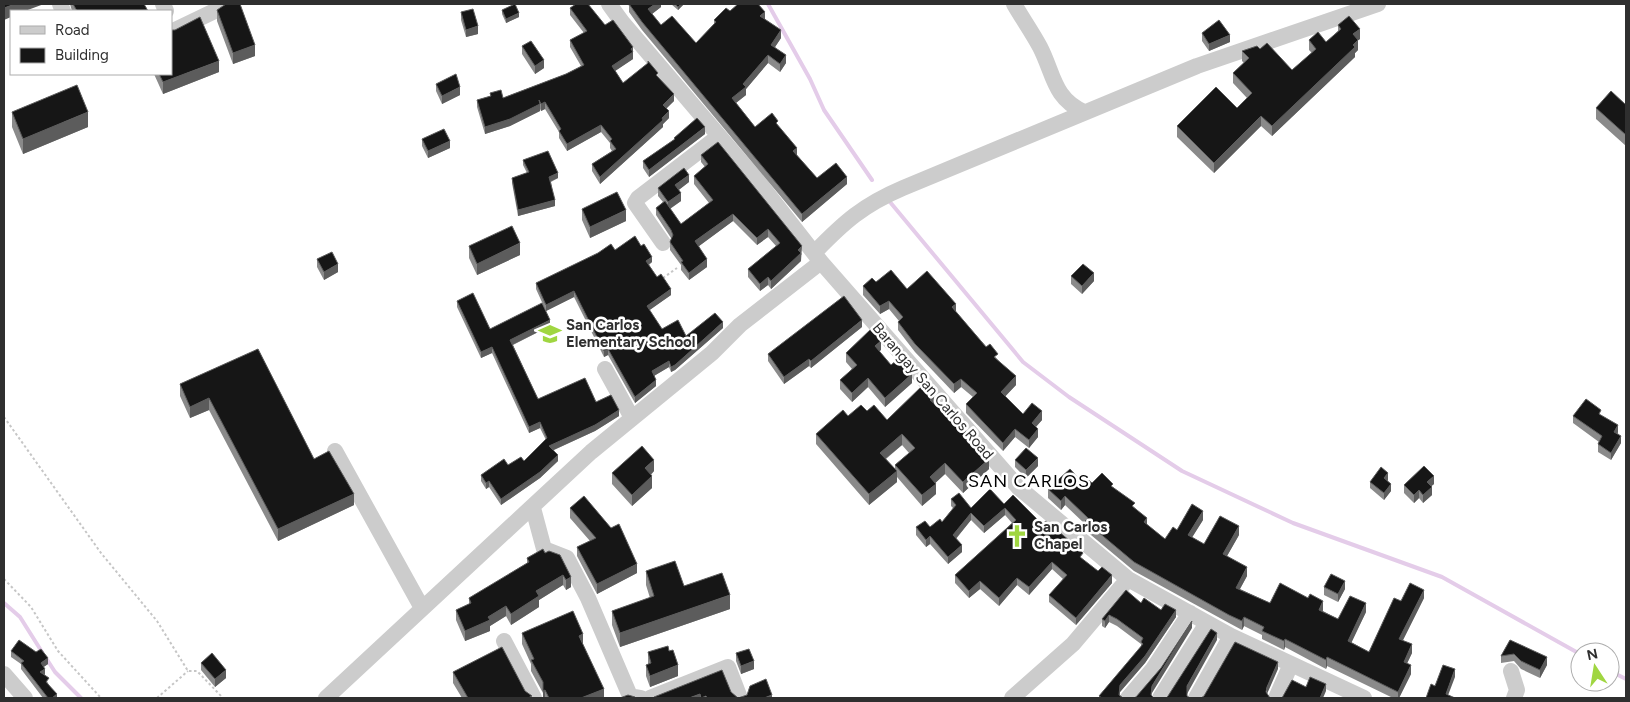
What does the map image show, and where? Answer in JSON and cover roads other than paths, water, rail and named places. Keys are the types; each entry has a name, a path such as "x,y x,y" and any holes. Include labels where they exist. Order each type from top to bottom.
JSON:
{"street":[{"name":"Barangay San Carlos Road","path":"609,4 817,258 1018,487 1128,579 1231,636 1291,664 1344,694 1364,698"},
{"path":"1014,4 1041,48 1056,88 1073,107 1084,112"},
{"path":"326,698 422,608 458,578 591,452 712,353 740,325 817,258 844,222 872,201 1197,66 1378,4"},
{"path":"172,29 225,6"},
{"path":"663,243 635,203 638,198 719,136"},
{"path":"605,369 632,418"},
{"path":"335,451 422,608"},
{"path":"532,508 544,549 567,558 588,598 632,697"},
{"path":"1012,698 1073,644 1128,579"},
{"path":"1128,698 1153,670 1190,613"},
{"path":"1160,698 1208,623"},
{"path":"1196,698 1231,636"},
{"path":"504,640 534,698"},
{"path":"1276,698 1291,664"},
{"path":"650,698 728,667 740,698"},
{"path":"1511,671 1517,690 1514,698"},
{"path":"4,674 25,698"}],"waterway":[{"path":"768,4 810,79 824,110 872,180"},
{"path":"890,202 1023,362 1069,397 1182,471 1293,523 1442,577 1570,648"},
{"path":"4,603 20,617 42,652"},
{"path":"46,658 55,672 81,698"},
{"path":"1620,676 1626,679"}],"place":[{"name":"San Carlos Elementary School","path":"550,334"},
{"name":"San Carlos Chapel","path":"1017,536"}],"district":[{"name":"SAN CARLOS","path":"1029,481"}]}
